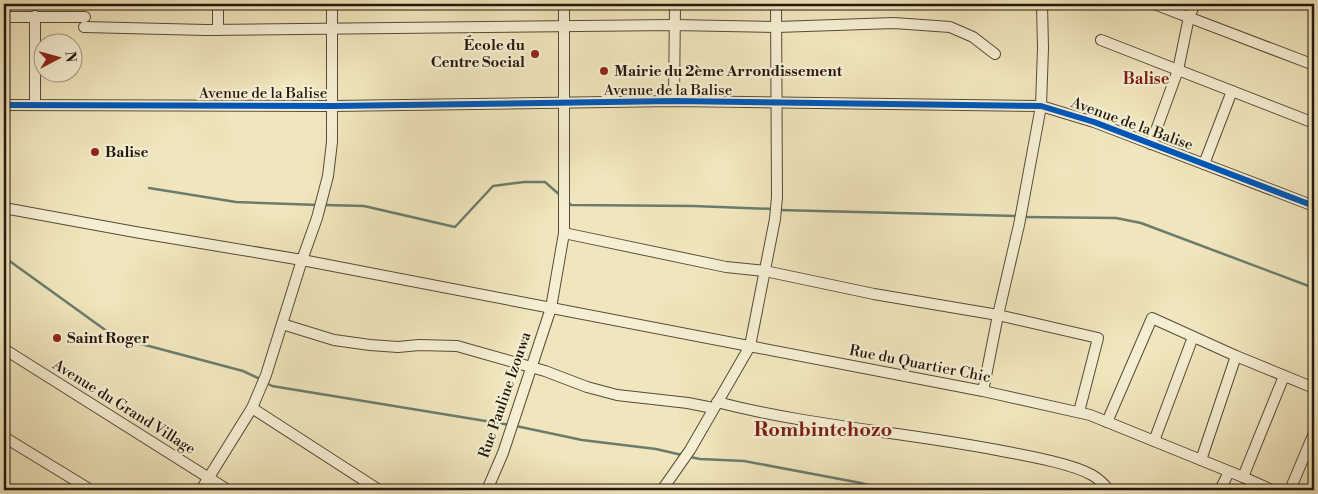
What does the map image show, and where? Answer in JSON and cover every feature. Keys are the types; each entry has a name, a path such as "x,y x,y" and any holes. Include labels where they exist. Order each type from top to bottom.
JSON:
{"street":[{"path":"218,4 218,30"},
{"path":"201,490 252,408 264,380 322,200 328,176 332,142 332,4"},
{"name":"Rue Pauline Izouwa","path":"487,490 503,453 551,308 564,233 564,4"},
{"path":"674,101 675,4"},
{"path":"665,490 750,346 776,218 776,4"},
{"path":"983,391 1019,225 1041,106 1044,48 1042,4"},
{"path":"1154,4 1314,65"},
{"path":"1150,144 1178,70 1189,18 1194,4"},
{"path":"1308,4 1314,6"},
{"path":"34,16 35,105"},
{"path":"4,17 34,16 85,22 218,30 332,27 674,25 777,27 894,23 950,27 973,37 995,54"},
{"path":"1101,40 1314,123"},
{"path":"1204,164 1232,91"},
{"name":"Avenue de la Balise","path":"4,105 333,106 674,101 777,104 1041,106 1094,122 1314,206"},
{"name":"Rue du Quartier Chic","path":"4,208 302,260 983,391 1079,412 1243,476 1272,490"},
{"path":"564,233 726,267 765,271 874,294 998,315 1098,338 1079,412"},
{"path":"1107,422 1152,318 1236,356 1314,388"},
{"path":"282,324 334,340 370,345 398,347 419,345 457,346 545,371 587,387 617,394 715,405 915,438 957,442 1066,466 1092,474 1109,490"},
{"path":"1154,441 1193,337"},
{"name":"Avenue du Grand Village","path":"4,349 228,490"},
{"path":"1201,460 1236,356"},
{"path":"1243,476 1284,376"},
{"path":"252,408 379,490"},
{"path":"1290,490 1314,433"},
{"path":"4,436 90,490"},
{"path":"1220,490 1229,472"}],"waterway":[{"path":"324,205 364,206 455,227 493,186 524,182 545,182 561,196"},
{"path":"149,188 236,202 319,205"},
{"path":"567,201 571,205 773,209"},
{"path":"778,210 1017,216"},
{"path":"1023,217 1116,218 1141,223 1314,288"},
{"path":"4,257 115,337 243,371 260,379"},
{"path":"265,382 272,386 510,425"},
{"path":"516,426 582,440 656,449 682,455"},
{"path":"690,457 744,461 861,483 886,490"}],"cycle path":[{"path":"4,105 333,106 674,101 1041,106 1094,122 1314,206"}],"place":[{"name":"École du Centre Social","path":"535,54"},
{"name":"Mairie du 2ème Arrondissement","path":"604,71"},
{"name":"Balise","path":"95,152"},
{"name":"Saint Roger","path":"57,338"}],"district":[{"name":"Balise","path":"1146,79"},
{"name":"Rombintchozo","path":"823,430"}]}
